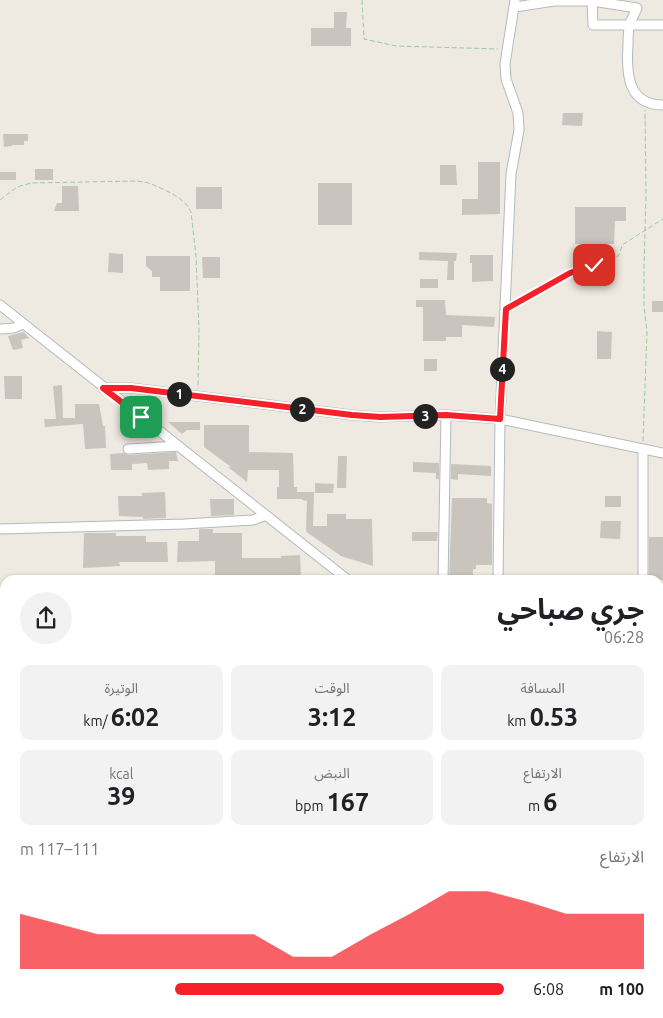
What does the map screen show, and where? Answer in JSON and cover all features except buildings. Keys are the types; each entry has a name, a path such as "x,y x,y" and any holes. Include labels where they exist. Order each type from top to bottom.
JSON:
{"street":[{"path":"592,0 593,24 663,24"},
{"path":"498,575 500,419 512,174 519,130 518,113 506,79 506,49 515,4 592,0 637,8 629,24 628,72 631,86 638,96 649,103 663,105"},
{"path":"0,305 342,575"},
{"path":"0,329 14,328 23,324"},
{"path":"103,388 131,388 352,415 380,417 446,415 500,419 663,453"},
{"path":"443,575 446,415"},
{"path":"128,449 179,446"},
{"path":"643,449 643,575"},
{"path":"0,529 184,524 253,520 266,515"}],"path":[{"path":"362,0 364,39 396,46 506,49"},
{"path":"643,449 647,346 644,294 646,153 644,113 649,103"},
{"path":"0,200 17,187 31,183 120,180 149,183 178,197 187,205 191,212 196,256 199,329 198,396"},
{"path":"506,309 570,273 616,258 620,253 622,245 663,220"}],"route":[{"path":"141,417 103,388 131,388 352,415 380,417 446,415 500,419 506,309 570,273 594,265"}]}
